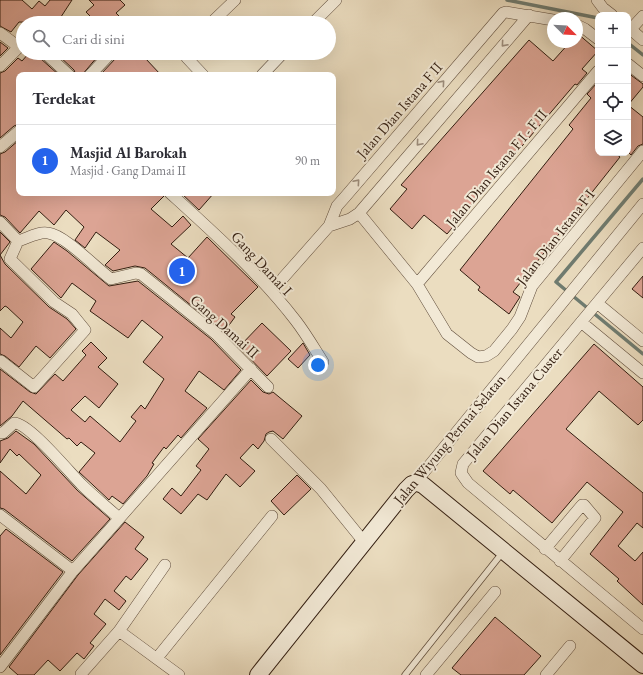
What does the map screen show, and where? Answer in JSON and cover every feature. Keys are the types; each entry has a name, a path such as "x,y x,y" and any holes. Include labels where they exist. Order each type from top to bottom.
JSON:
{"street":[{"path":"218,16 235,0"},
{"path":"320,16 336,0"},
{"path":"597,0 608,12"},
{"name":"Jalan Dian Istana F II","path":"329,226 337,206 503,13 506,12 529,15 547,19"},
{"path":"283,278 329,226 350,219 359,213 529,15"},
{"path":"631,27 643,16"},
{"path":"583,28 595,37"},
{"path":"631,29 643,40"},
{"path":"0,33 16,42"},
{"path":"0,66 16,50"},
{"path":"53,60 66,72"},
{"path":"93,72 104,60"},
{"path":"189,60 200,72"},
{"path":"265,72 277,60"},
{"path":"631,66 643,76"},
{"name":"Jalan Dian Istana F I - F II","path":"417,284 595,75"},
{"path":"0,147 16,134"},
{"name":"Jalan Dian Istana F I","path":"417,284 447,334 478,357 486,356 494,351 520,317 532,286 643,151"},
{"name":"Gang Damai I","path":"173,196 213,233 267,288 296,321 323,362"},
{"name":"Jalan Wiyung Permai Selatan","path":"258,675 406,490 415,483 643,204"},
{"path":"359,213 417,284"},
{"path":"0,222 18,241 10,259 54,302 72,314 85,330 34,387 1,361"},
{"name":"Gang Damai II","path":"18,241 48,233 70,245 110,278 136,273 141,274 216,334 268,387"},
{"name":"Jalan Dian Istana Custer","path":"643,248 463,464 461,469 464,479 468,483 545,549 643,629"},
{"path":"595,306 643,341"},
{"path":"583,320 643,373"},
{"path":"0,668 73,571 95,548 119,518 251,369"},
{"path":"0,433 3,433 14,423 19,424 40,440 83,486 119,518"},
{"path":"271,439 321,489 364,542"},
{"path":"415,483 423,485 643,665"},
{"path":"545,549 582,505 584,506 595,516 560,561"},
{"path":"0,515 73,571"},
{"path":"157,658 272,516"},
{"path":"570,519 584,531"},
{"path":"82,674 119,631 165,566"},
{"path":"426,675 495,592"},
{"path":"119,631 178,675"},
{"path":"546,675 570,646"}],"lane":[{"path":"405,675 504,551"}],"building":[{"path":"0,0 22,0 32,9 39,1 45,6 50,0 72,0 62,16 16,16 16,26 11,32 0,26"},
{"path":"89,0 120,0 125,5 116,13 119,16 90,16 86,12 94,5"},
{"path":"583,38 595,48 595,54 582,69 587,73 577,85 575,84 447,234 424,215 412,229 390,209 407,189 401,185 529,40 553,61 565,48 583,48"},
{"path":"0,42 8,48 0,56"},
{"path":"16,60 42,60 56,72 16,72 16,125 0,138 0,73 5,71"},
{"path":"63,60 95,60 85,72 75,72"},
{"path":"114,60 147,60 158,72 103,72"},
{"path":"631,75 643,84 643,87 631,101"},
{"path":"595,85 595,156 620,157 513,292 520,297 509,314 478,290 480,287 460,270 573,129 569,125 591,98 587,94"},
{"path":"631,107 643,117 643,144 638,146 631,155"},
{"path":"16,143 16,196 164,196 151,209 172,227 183,216 191,225 171,244 188,258 207,237 258,287 231,314 235,317 224,332 145,268 135,266 113,271 105,265 120,250 96,232 85,248 75,240 84,227 66,210 54,225 39,211 20,233 5,217 0,215 0,154 5,152"},
{"path":"184,196 211,196 199,210"},
{"path":"0,232 10,242 0,255"},
{"path":"54,242 109,286 138,281 211,339 241,370 224,390 199,371 185,391 207,408 181,438 178,435 166,449 164,447 152,463 154,464 147,476 123,504 112,496 109,500 79,472 95,453 81,442 77,446 69,438 67,439 23,401 12,416 0,426 0,369 30,392 36,394 55,374 63,381 86,355 82,351 91,342 107,358 98,367 118,384 99,408 85,396 71,410 85,422 90,416 120,442 136,421 131,417 141,405 145,409 164,379 143,362 163,337 142,320 128,338 90,311 96,301 72,283 61,298 31,269"},
{"path":"0,255 5,264 49,307 67,319 76,329 50,358 36,346 19,367 0,354 0,328 11,338 23,322 5,306 0,311"},
{"path":"643,276 643,298 632,289"},
{"path":"262,323 291,351 267,376 239,347"},
{"path":"303,343 310,355 298,368 288,359"},
{"path":"594,344 643,387 643,420 638,425 599,391 566,429 643,493 643,528 637,523 618,546 635,561 643,552 643,605 617,581 619,579 590,554 623,512 587,482 552,523 513,490 510,494 483,471"},
{"path":"251,380 263,392 269,394 273,392 302,416 283,439 273,431 269,432 266,434 264,441 258,449 253,444 240,458 255,471 240,487 226,474 207,500 198,494 181,514 163,499 172,488 181,496 201,470 196,466 209,449 198,439"},
{"path":"16,431 34,444 77,490 110,519 72,561 4,509 0,508 0,471 26,494 41,475 19,454 17,456 10,449 0,463 0,441 8,438"},
{"path":"297,475 311,489 284,515 271,501"},
{"path":"125,522 144,537 135,549 148,559 131,580 126,576 114,591 126,601 119,610 105,599 94,614 106,624 90,643 94,646 84,659 77,653 60,671 48,660 34,675 18,675 9,667 78,575"},
{"path":"6,529 63,572 0,655 0,536"},
{"path":"495,617 541,656 524,675 461,675 452,668"}],"waterway":[{"path":"507,0 595,17"},
{"path":"631,45 643,55"},
{"path":"643,179 556,282 643,354"}],"place":[{"name":"Masjid Al Barokah","path":"182,271"}]}
